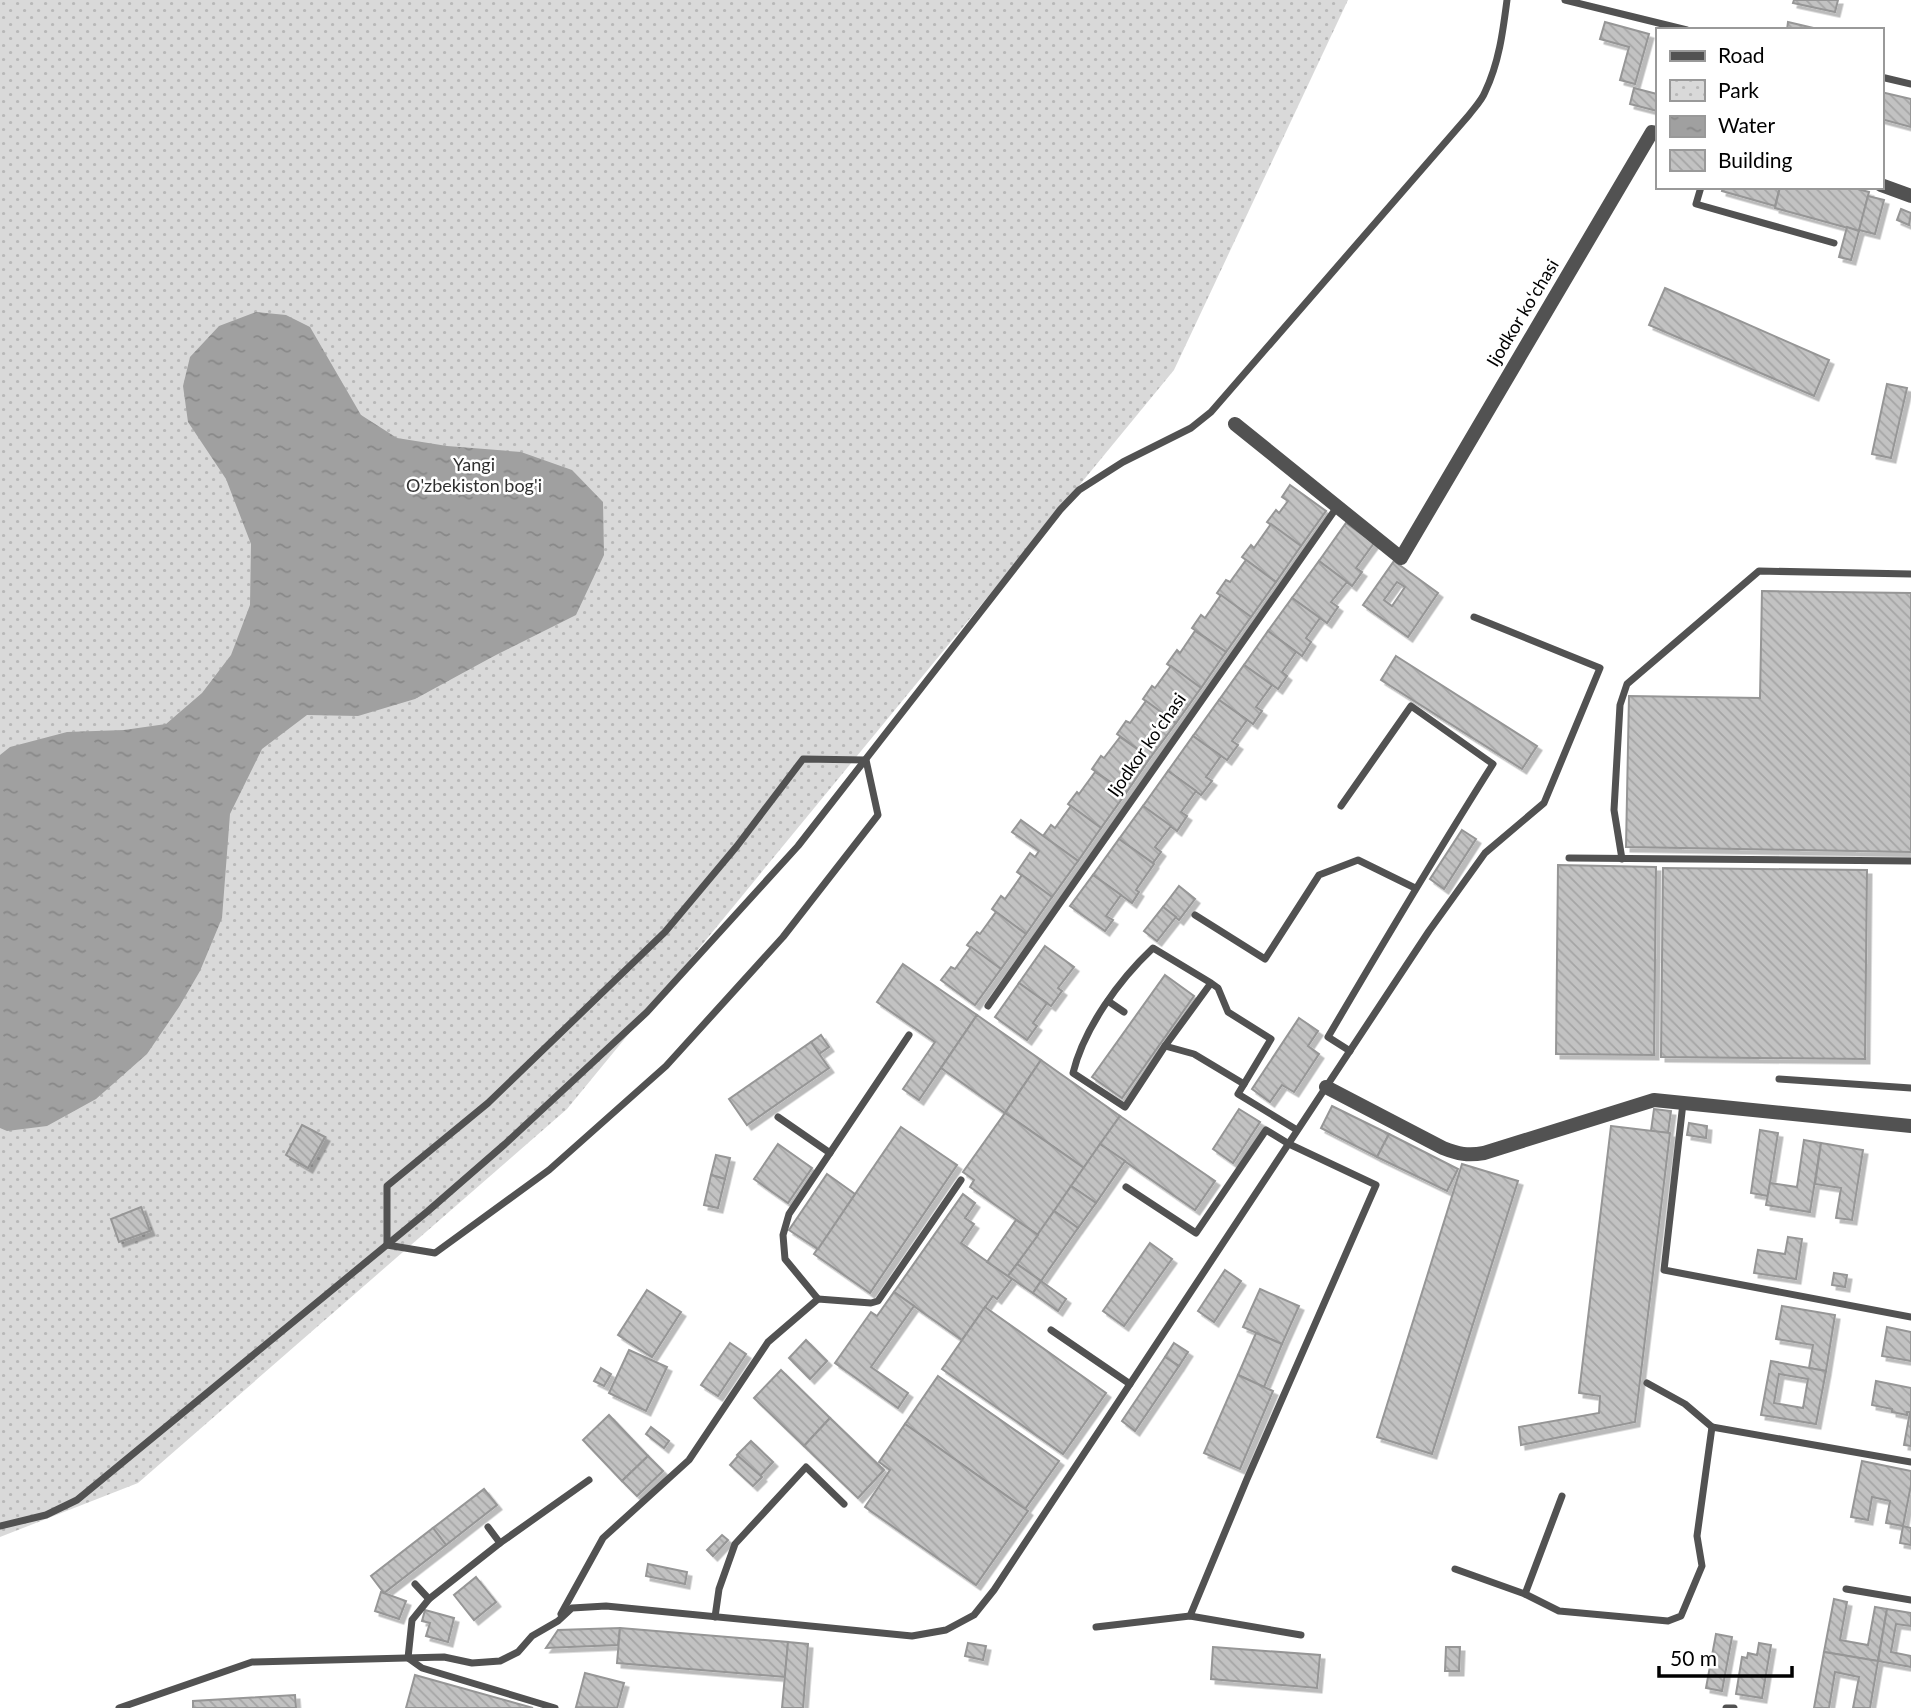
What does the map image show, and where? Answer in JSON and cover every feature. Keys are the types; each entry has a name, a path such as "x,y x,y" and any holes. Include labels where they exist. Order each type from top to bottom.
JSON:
{"street":[{"name":"Ijodkor koʻchasi","path":"1235,424 1401,558 1652,132 1656,133"},
{"path":"1883,186 1911,196"},
{"path":"1326,1087 1443,1148 1471,1156 1654,1100 1911,1126"}],"lane":[{"path":"0,1526 46,1515 77,1500 387,1245 505,1144 647,1012 798,846 1060,510 1079,490 1123,462 1191,428 1211,412 1469,115 1485,94 1495,64 1507,0"},
{"path":"1565,0 1679,28"},
{"path":"1883,77 1911,84"},
{"path":"1700,189 1696,204 1834,243"},
{"name":"Ijodkor koʻchasi","path":"988,1006 1338,507"},
{"path":"1622,859 1614,810 1620,705 1626,684 1759,571 1911,574"},
{"path":"121,1708 252,1662 444,1657 472,1663 500,1661 518,1651 532,1636 558,1621 572,1608 606,1606 912,1636 946,1630 974,1615 994,1590 1429,931 1485,853 1544,803 1600,668 1475,617"},
{"path":"1342,806 1411,706 1493,764 1415,888 1328,1037 1350,1051"},
{"path":"387,1245 387,1186 488,1103 665,932 737,846 803,759 866,760"},
{"path":"387,1245 435,1253 549,1170 666,1066 783,937 878,816 866,760"},
{"path":"1569,858 1911,861"},
{"path":"1195,915 1265,959 1319,875 1358,860 1415,888"},
{"path":"1211,983 1125,1107 1073,1073 1078,1053 1108,1001 1132,968 1153,948 1211,983 1218,988 1228,1012 1271,1039 1238,1094 1297,1130"},
{"path":"1108,1001 1124,1012"},
{"path":"818,1299 785,1259 783,1235 789,1214 909,1035"},
{"path":"1165,1046 1194,1054 1244,1084"},
{"path":"1779,1079 1911,1088"},
{"path":"1683,1103 1664,1270 1911,1317"},
{"path":"778,1118 830,1153"},
{"path":"1126,1187 1196,1233 1266,1130 1289,1144 1376,1185 1190,1616"},
{"path":"558,1621 603,1538 689,1460 768,1342 818,1299 871,1303 878,1301 961,1180"},
{"path":"1051,1330 1130,1384"},
{"path":"1647,1383 1685,1404 1712,1427 1911,1462"},
{"path":"1455,1569 1525,1594 1559,1611 1668,1621 1681,1616 1702,1566 1697,1536 1712,1427"},
{"path":"715,1617 719,1589 735,1544 806,1467 844,1504"},
{"path":"408,1658 412,1619 429,1599 500,1543 589,1480"},
{"path":"1525,1594 1562,1496"},
{"path":"488,1527 500,1543"},
{"path":"415,1584 429,1599"},
{"path":"1846,1588 1911,1600"},
{"path":"1097,1627 1190,1616 1301,1635"},
{"path":"408,1658 422,1668 555,1708"},
{"path":"1726,1708 1734,1708"}],"green space":[{"name":"Yangi O'zbekiston bog'i","path":"0,0 1348,0 1174,370 567,1109 138,1483 0,1537"}],"water":[{"path":"256,312 286,315 310,327 361,415 397,438 447,446 521,452 572,470 603,502 604,555 576,615 415,699 358,716 307,715 262,749 230,814 222,918 200,971 179,1007 147,1054 96,1099 47,1126 7,1131 0,1128 0,755 10,747 67,732 124,730 166,724 202,693 231,655 250,605 251,544 226,479 188,422 183,386 190,357 219,326"}],"building":[{"path":"1794,0 1838,0 1835,12 1793,3"},
{"path":"1605,22 1649,34 1635,84 1620,80 1629,47 1600,39"},
{"path":"1788,22 1814,28 1787,28"},
{"path":"1634,88 1656,94 1656,111 1630,104"},
{"path":"1883,92 1911,99 1911,127 1883,120"},
{"path":"1722,189 1779,189 1775,206"},
{"path":"1780,189 1858,189 1869,192 1859,231 1775,208"},
{"path":"1868,196 1884,200 1875,234 1859,230"},
{"path":"1901,209 1911,213 1909,225 1897,220"},
{"path":"1847,227 1859,231 1851,260 1839,257"},
{"path":"1665,288 1829,360 1814,396 1649,325"},
{"path":"1887,384 1907,388 1891,458 1872,454"},
{"path":"1290,485 1326,511 1301,546 1267,522 1276,510 1279,513 1288,501 1282,497"},
{"path":"1346,523 1374,543 1356,568 1362,572 1352,586 1319,561"},
{"path":"1271,524 1301,546 1276,582 1242,557 1251,545 1254,548"},
{"path":"1246,560 1276,582 1251,617 1217,593 1226,580 1230,582"},
{"path":"1319,561 1347,582 1331,602 1338,607 1327,623 1292,598"},
{"path":"1394,561 1438,593 1408,637 1363,605","holes":["1397,582 1405,587 1392,606 1384,600"]},
{"path":"1762,591 1911,593 1911,852 1626,847 1629,696 1760,698"},
{"path":"1221,595 1251,617 1226,652 1192,628 1201,615 1205,618"},
{"path":"1292,598 1320,618 1306,638 1311,642 1302,656 1268,631"},
{"path":"1195,631 1226,652 1201,688 1167,664 1177,650 1180,653"},
{"path":"1268,631 1296,652 1282,672 1287,676 1278,689 1244,665"},
{"path":"1396,656 1537,746 1522,769 1381,680"},
{"path":"1244,665 1272,685 1256,707 1262,711 1253,724 1219,700"},
{"path":"1171,666 1201,688 1176,723 1143,699"},
{"path":"1219,700 1247,720 1232,741 1238,745 1227,760 1193,736"},
{"path":"1146,701 1176,723 1150,758 1117,734 1126,721 1130,723"},
{"path":"1193,736 1221,756 1206,777 1212,781 1201,795 1168,771"},
{"path":"1120,737 1150,758 1126,793 1092,769"},
{"path":"1168,771 1196,791 1181,812 1187,816 1177,831 1143,806"},
{"path":"1095,772 1126,793 1101,828 1068,804"},
{"path":"1071,806 1101,828 1078,861 1043,836 1051,825 1055,828"},
{"path":"1143,806 1171,826 1155,847 1161,852 1153,863 1119,839"},
{"path":"1021,820 1078,861 1052,897 1017,872 1030,853 1035,857 1039,851 1012,832"},
{"path":"1462,830 1476,839 1444,889 1430,879"},
{"path":"1119,839 1154,864 1136,890 1139,892 1132,903 1093,875"},
{"path":"1558,865 1656,867 1654,1055 1556,1054"},
{"path":"1663,868 1867,870 1865,1059 1661,1057"},
{"path":"1022,875 1052,897 1026,934 992,909 1001,896 1005,899"},
{"path":"1093,875 1121,895 1106,916 1113,920 1105,931 1070,906"},
{"path":"1179,886 1195,899 1179,920 1163,907"},
{"path":"1163,907 1176,917 1157,941 1144,931"},
{"path":"996,912 1026,934 1001,969 967,945 977,932 980,934"},
{"path":"1045,946 1074,967 1058,988 1062,991 1051,1006 1019,983"},
{"path":"971,947 1001,969 975,1005 941,980 951,967 955,969"},
{"path":"903,964 977,1015 919,1100 903,1089 935,1042 877,1002"},
{"path":"1165,975 1194,996 1122,1098 1092,1077"},
{"path":"1019,983 1047,1003 1033,1023 1037,1026 1027,1040 995,1017"},
{"path":"977,1015 1041,1060 1005,1113 941,1068"},
{"path":"1299,1018 1318,1031 1308,1046 1319,1054 1294,1092 1282,1085 1270,1102 1252,1089"},
{"path":"821,1035 829,1047 819,1054 811,1042"},
{"path":"811,1042 829,1068 747,1125 729,1099"},
{"path":"1041,1060 1120,1116 1084,1168 1005,1113"},
{"path":"1332,1106 1389,1134 1377,1157 1321,1128"},
{"path":"1239,1109 1260,1122 1233,1163 1213,1149"},
{"path":"1654,1109 1671,1111 1668,1133 1651,1131"},
{"path":"1005,1113 1084,1168 1038,1235 970,1187 974,1180 963,1172"},
{"path":"1120,1116 1215,1181 1195,1210 1100,1144"},
{"path":"1689,1123 1707,1126 1706,1138 1687,1135"},
{"path":"302,1125 325,1137 308,1168 286,1155"},
{"path":"1611,1126 1670,1133 1635,1422 1521,1445 1519,1427 1599,1413 1600,1396 1579,1393"},
{"path":"901,1127 957,1165 870,1293 814,1254"},
{"path":"1760,1130 1778,1133 1768,1196 1751,1193"},
{"path":"1389,1134 1458,1169 1447,1191 1377,1157"},
{"path":"1804,1140 1821,1143 1810,1212 1766,1205 1770,1183 1797,1187"},
{"path":"1821,1143 1863,1150 1852,1220 1836,1218 1841,1188 1815,1184"},
{"path":"778,1144 812,1168 788,1203 754,1179"},
{"path":"1100,1144 1125,1161 1096,1203 1071,1186"},
{"path":"716,1155 730,1158 725,1179 711,1175"},
{"path":"1462,1164 1518,1181 1432,1454 1377,1437"},
{"path":"827,1174 855,1194 818,1249 789,1230"},
{"path":"711,1175 725,1179 718,1208 704,1205"},
{"path":"1071,1186 1096,1203 1078,1228 1054,1211"},
{"path":"963,1194 975,1203 965,1218 974,1224 961,1243 1012,1279 997,1299 993,1296 962,1340 894,1292"},
{"path":"141,1207 150,1231 119,1242 111,1219"},
{"path":"1054,1211 1078,1228 1041,1281 1017,1264"},
{"path":"1016,1220 1038,1235 1008,1276 987,1262"},
{"path":"1788,1237 1802,1239 1796,1279 1754,1273 1758,1250 1785,1254"},
{"path":"1150,1243 1172,1259 1124,1326 1103,1311"},
{"path":"1017,1264 1041,1281 1033,1293 1008,1276"},
{"path":"1225,1270 1241,1281 1214,1322 1198,1311"},
{"path":"1834,1273 1847,1275 1845,1287 1832,1285"},
{"path":"1041,1281 1066,1299 1058,1311 1033,1293"},
{"path":"1260,1289 1299,1306 1282,1344 1243,1327"},
{"path":"647,1290 681,1312 652,1357 618,1335"},
{"path":"894,1292 914,1306 871,1367 908,1393 898,1408 835,1363 871,1312 877,1316"},
{"path":"1782,1306 1835,1315 1826,1371 1809,1368 1813,1345 1776,1339"},
{"path":"985,1307 1106,1393 1063,1454 942,1369"},
{"path":"1887,1327 1911,1332 1911,1361 1882,1356"},
{"path":"1256,1333 1282,1344 1264,1387 1238,1375"},
{"path":"806,1340 827,1361 810,1379 789,1358"},
{"path":"730,1343 746,1354 718,1396 701,1385"},
{"path":"1174,1343 1188,1352 1179,1366 1165,1357"},
{"path":"629,1350 667,1367 646,1411 609,1393"},
{"path":"1165,1357 1179,1366 1135,1431 1122,1421"},
{"path":"1771,1361 1826,1371 1816,1424 1761,1415","holes":["1779,1374 1808,1379 1803,1408 1774,1403"]},
{"path":"601,1368 611,1374 604,1386 594,1381"},
{"path":"781,1370 830,1418 804,1446 754,1398"},
{"path":"1238,1375 1273,1391 1240,1469 1204,1453"},
{"path":"938,1376 1059,1461 1025,1509 905,1424"},
{"path":"1876,1381 1911,1388 1911,1446 1904,1445 1910,1412 1907,1412 1907,1415 1872,1405"},
{"path":"609,1415 648,1456 622,1481 583,1440"},
{"path":"830,1418 884,1470 858,1498 804,1446"},
{"path":"905,1424 1028,1511 976,1585 865,1507 890,1470 879,1462"},
{"path":"651,1427 669,1441 664,1448 646,1434"},
{"path":"751,1441 773,1462 760,1476 737,1455"},
{"path":"648,1456 663,1471 637,1496 622,1481"},
{"path":"738,1456 762,1477 753,1486 730,1465"},
{"path":"1862,1461 1911,1471 1903,1526 1886,1523 1890,1501 1872,1497 1868,1520 1851,1517"},
{"path":"484,1489 497,1505 446,1545 433,1528"},
{"path":"1903,1526 1911,1528 1911,1545 1900,1543"},
{"path":"433,1528 446,1545 384,1593 371,1576"},
{"path":"722,1535 728,1540 713,1556 707,1550"},
{"path":"648,1564 687,1572 685,1584 646,1576"},
{"path":"476,1577 496,1602 474,1620 454,1595"},
{"path":"381,1592 406,1601 399,1619 375,1611"},
{"path":"1834,1599 1847,1602 1840,1640 1868,1645 1875,1607 1887,1609 1878,1661 1824,1652"},
{"path":"1887,1609 1911,1613 1911,1626 1896,1624 1891,1652 1911,1656 1911,1667 1878,1661"},
{"path":"425,1610 454,1618 448,1642 426,1636 430,1623 422,1621"},
{"path":"620,1628 618,1645 546,1648 558,1630"},
{"path":"620,1628 788,1642 785,1677 617,1663"},
{"path":"1716,1634 1732,1637 1722,1691 1706,1688"},
{"path":"788,1642 808,1644 803,1708 782,1708"},
{"path":"968,1643 986,1646 983,1660 965,1656"},
{"path":"1759,1643 1771,1645 1762,1698 1736,1694 1742,1657 1747,1658 1748,1653 1757,1655"},
{"path":"1213,1647 1320,1655 1317,1688 1211,1679"},
{"path":"1446,1647 1460,1647 1459,1671 1445,1671"},
{"path":"1824,1652 1878,1661 1870,1708 1853,1708 1859,1677 1835,1672 1829,1708 1814,1708"},
{"path":"585,1673 624,1683 617,1708 576,1707"},
{"path":"415,1675 533,1708 406,1708"},
{"path":"295,1695 296,1708 193,1708 193,1701"}]}
